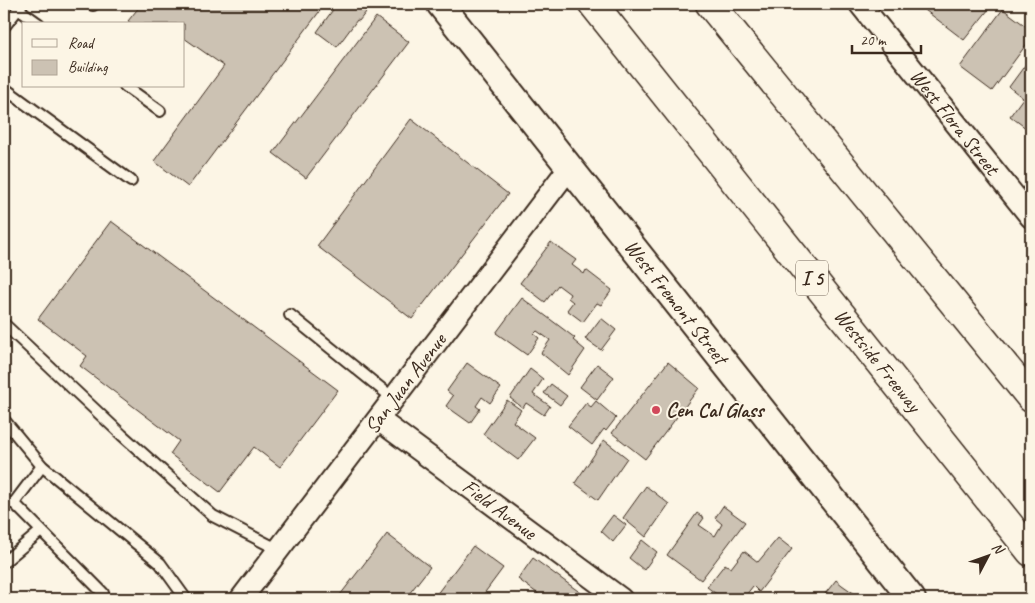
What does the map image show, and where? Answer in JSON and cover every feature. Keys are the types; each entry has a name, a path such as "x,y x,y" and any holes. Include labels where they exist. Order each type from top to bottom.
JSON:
{"highway":[{"name":"Westside Freeway","path":"593,4 1031,552"},
{"path":"710,4 1031,398"}],"street":[{"name":"West Fremont Street","path":"440,4 912,599"},
{"name":"West Flora Street","path":"860,4 1031,217"},
{"name":"San Juan Avenue","path":"241,599 569,168"},
{"name":"Field Avenue","path":"379,420 621,599"}],"lane":[{"path":"4,27 20,6 37,22"},
{"path":"4,88 131,181"},
{"path":"128,88 160,112"},
{"path":"290,315 394,399"},
{"path":"4,324 122,435 213,516 279,550"},
{"path":"5,426 42,466 160,563 186,599"},
{"path":"42,466 9,503 41,530 103,593"},
{"path":"4,562 41,530"}],"building":[{"path":"138,4 325,4 188,187 154,161 224,66 185,39 185,22 129,22 128,21 140,6"},
{"path":"337,4 366,4 370,7 359,21 357,20 337,47 317,32"},
{"path":"923,4 993,4 964,40 921,7"},
{"path":"1003,9 1031,30 1031,38 992,91 960,67"},
{"path":"376,17 409,42 306,178 273,153"},
{"path":"1031,57 1031,132 1010,116 1023,98 1009,87"},
{"path":"411,119 508,194 412,319 317,246"},
{"path":"111,221 338,390 280,467 254,447 220,492 170,454 179,441 80,366 87,356 38,319"},
{"path":"551,242 576,260 572,265 584,274 586,270 612,290 601,305 597,303 583,322 567,310 573,302 568,298 570,294 558,285 545,302 520,283"},
{"path":"522,298 575,338 573,340 585,350 568,375 541,353 550,340 537,331 534,334 539,338 527,355 496,333"},
{"path":"601,318 616,330 601,350 585,339"},
{"name":"Cen Cal Glass","path":"668,362 699,388 645,459 612,433"},
{"path":"467,363 501,388 490,403 482,397 476,406 480,409 470,423 446,406 453,396 447,391"},
{"path":"597,364 614,377 597,400 580,387"},
{"path":"530,369 543,379 533,394 550,406 544,415 526,403 523,408 510,398"},
{"path":"551,384 567,396 560,405 544,393"},
{"path":"507,400 521,410 513,422 535,438 518,460 483,434"},
{"path":"596,401 616,418 606,431 604,429 592,445 568,426 586,403 591,407"},
{"path":"604,440 627,458 598,500 575,483"},
{"path":"646,486 669,504 646,537 623,518"},
{"path":"723,506 745,522 701,580 667,555 697,513 704,518 699,525 715,536 722,524 715,518"},
{"path":"613,515 626,525 613,542 601,531"},
{"path":"387,534 430,567 405,599 337,599"},
{"path":"778,538 792,549 759,592 753,586 743,599 723,599 707,587 725,564 731,568 744,551 758,562"},
{"path":"642,540 657,552 644,570 629,558"},
{"path":"473,546 503,568 480,599 433,599"},
{"path":"533,558 589,599 545,599 518,579"},
{"path":"836,580 842,585 862,599 821,599"}],"place":[{"name":"Cen Cal Glass","path":"656,410"}]}
